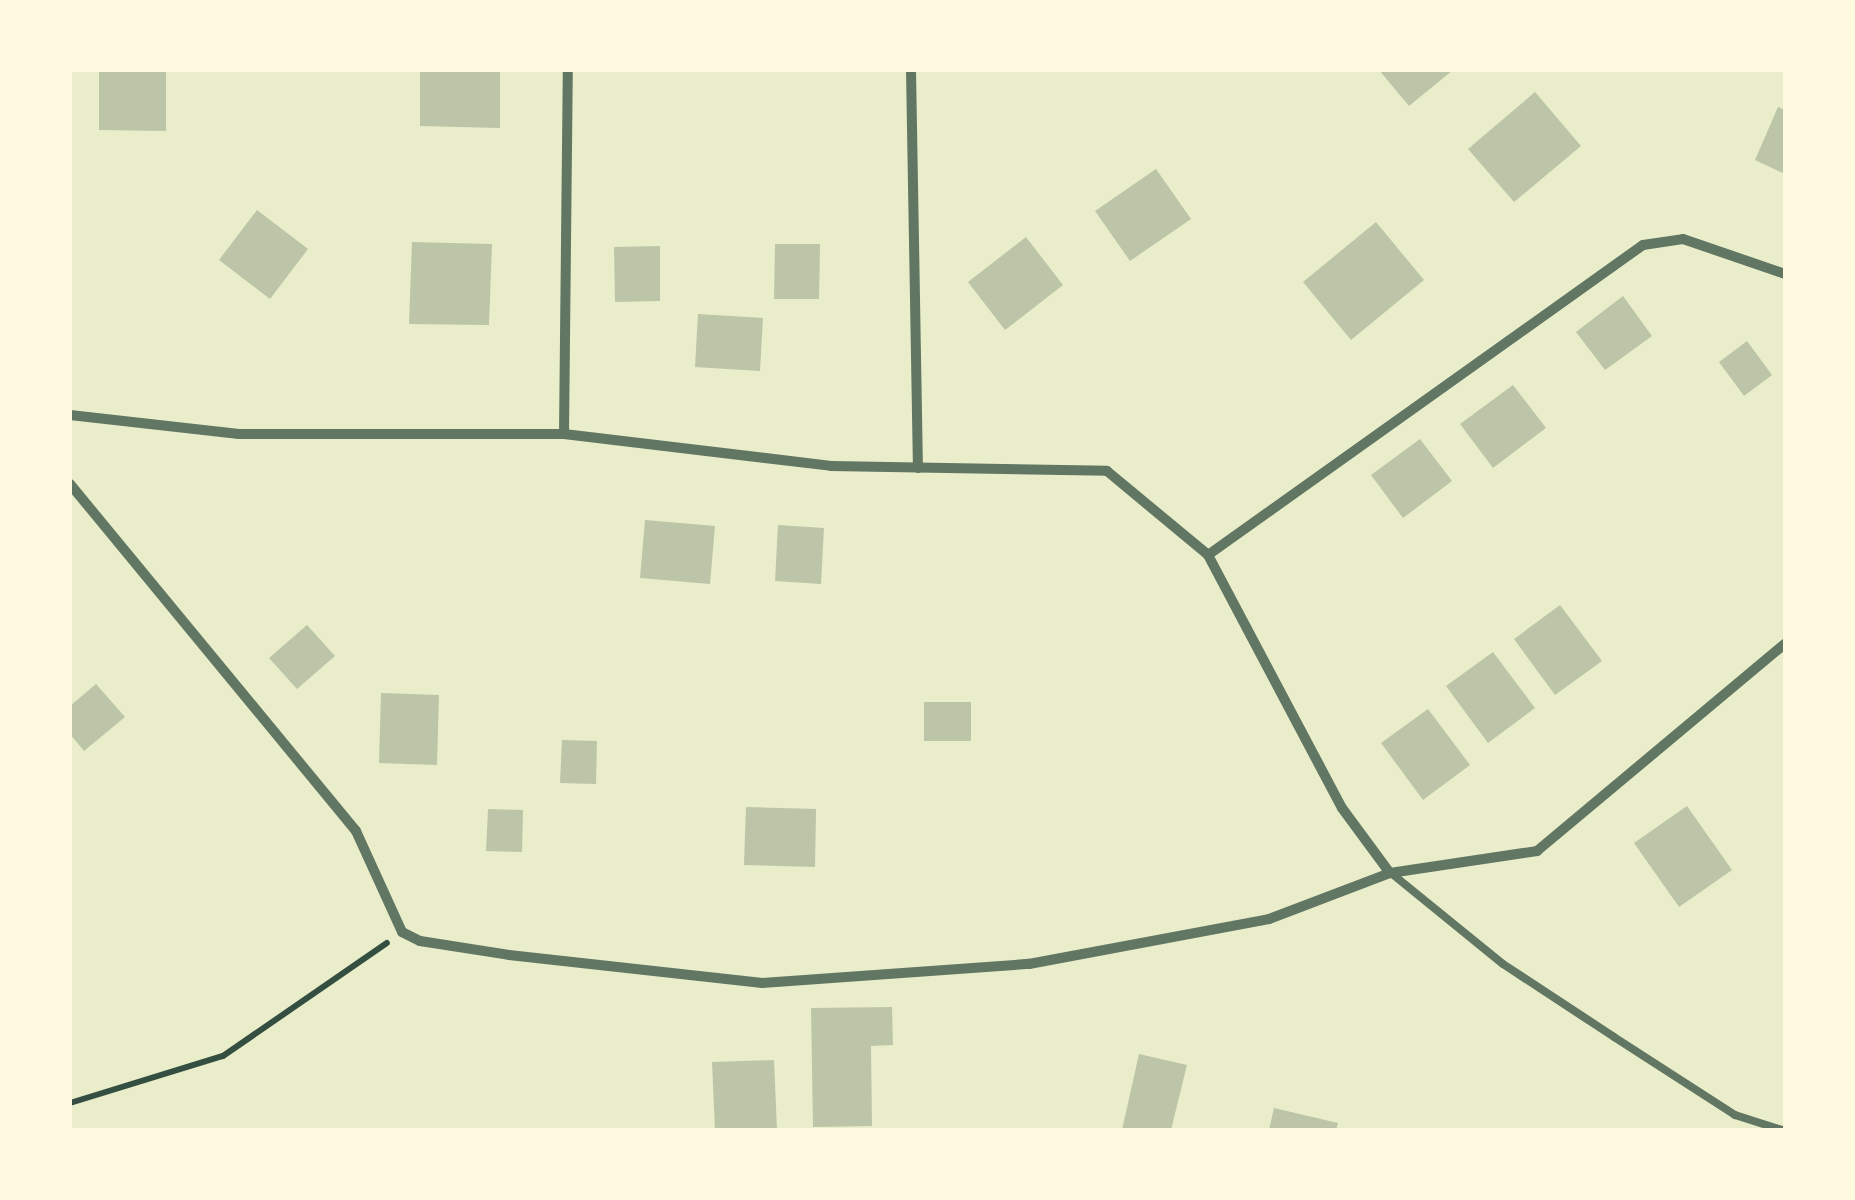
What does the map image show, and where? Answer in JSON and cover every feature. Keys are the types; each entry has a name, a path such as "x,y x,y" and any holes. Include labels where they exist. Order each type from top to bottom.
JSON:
{"street":[{"path":"564,434 568,70"},
{"path":"910,70 910,257 918,468"},
{"path":"1208,556 1643,245 1683,239 1785,274"},
{"path":"70,415 240,434 564,434 830,466 1106,472 1208,556 1342,808 1390,873"},
{"path":"70,484 356,831 402,932 420,940 509,955 762,983 1029,964 1269,919 1390,873 1537,851 1785,644"}],"lane":[{"path":"1390,873 1503,964 1614,1037 1736,1116 1782,1130"}],"path":[{"path":"70,1103 223,1056 402,932"}],"building":[{"path":"99,70 166,70 166,131 99,130"},
{"path":"420,70 500,70 500,128 420,126"},
{"path":"1379,70 1453,70 1409,106"},
{"path":"1535,92 1581,146 1514,202 1468,149"},
{"path":"1778,107 1785,110 1785,174 1755,160"},
{"path":"1156,169 1191,219 1130,261 1095,211"},
{"path":"257,210 308,249 270,299 219,260"},
{"path":"1376,222 1424,280 1351,340 1303,282"},
{"path":"1026,237 1063,285 1005,330 968,282"},
{"path":"412,242 492,244 489,325 409,324"},
{"path":"775,244 820,244 819,299 774,299"},
{"path":"660,246 660,301 615,302 614,247"},
{"path":"1623,296 1652,336 1605,370 1576,332"},
{"path":"698,314 763,318 760,371 695,367"},
{"path":"1747,341 1772,375 1744,396 1719,362"},
{"path":"1513,385 1546,428 1493,468 1460,424"},
{"path":"1420,439 1452,481 1403,518 1371,475"},
{"path":"645,520 715,526 710,584 640,578"},
{"path":"778,525 824,528 821,584 775,581"},
{"path":"1560,605 1602,661 1555,695 1514,639"},
{"path":"307,625 335,656 297,689 269,658"},
{"path":"1493,652 1535,708 1488,743 1446,686"},
{"path":"96,684 125,717 84,751 70,734 70,706"},
{"path":"381,693 439,695 437,765 379,763"},
{"path":"924,702 971,702 971,741 924,741"},
{"path":"1428,709 1470,765 1423,800 1381,743"},
{"path":"562,740 597,741 596,784 560,783"},
{"path":"1687,806 1732,870 1679,907 1634,843"},
{"path":"746,807 816,809 815,867 744,865"},
{"path":"488,809 523,810 522,852 486,851"},
{"path":"892,1007 893,1045 871,1046 872,1126 813,1127 811,1008"},
{"path":"1139,1054 1187,1065 1171,1130 1122,1130"},
{"path":"774,1060 777,1130 715,1130 712,1062"},
{"path":"1274,1108 1338,1123 1336,1130 1269,1130"}]}
